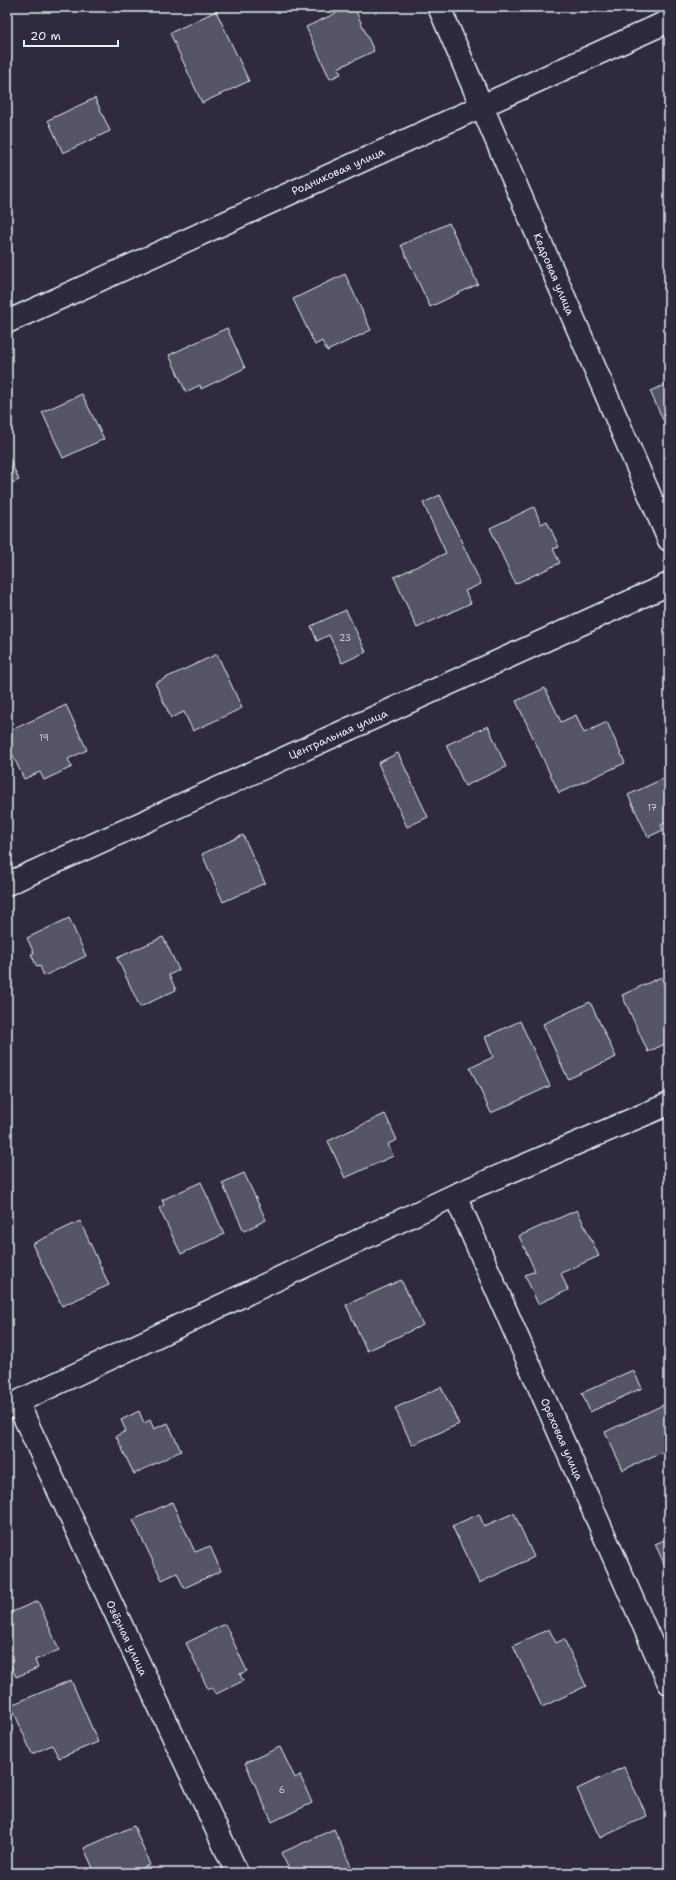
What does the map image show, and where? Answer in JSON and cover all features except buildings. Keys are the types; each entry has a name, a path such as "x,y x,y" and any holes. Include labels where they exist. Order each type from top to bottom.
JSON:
{"street":[{"name":"Кедровая улица","path":"439,7 669,540"},
{"name":"Родниковая улица","path":"7,322 669,21"},
{"name":"Центральная улица","path":"7,884 669,584"},
{"path":"12,1406 455,1195 669,1104"},
{"name":"Ореховая улица","path":"455,1195 669,1683"},
{"name":"Озёрная улица","path":"12,1406 237,1873"}]}
